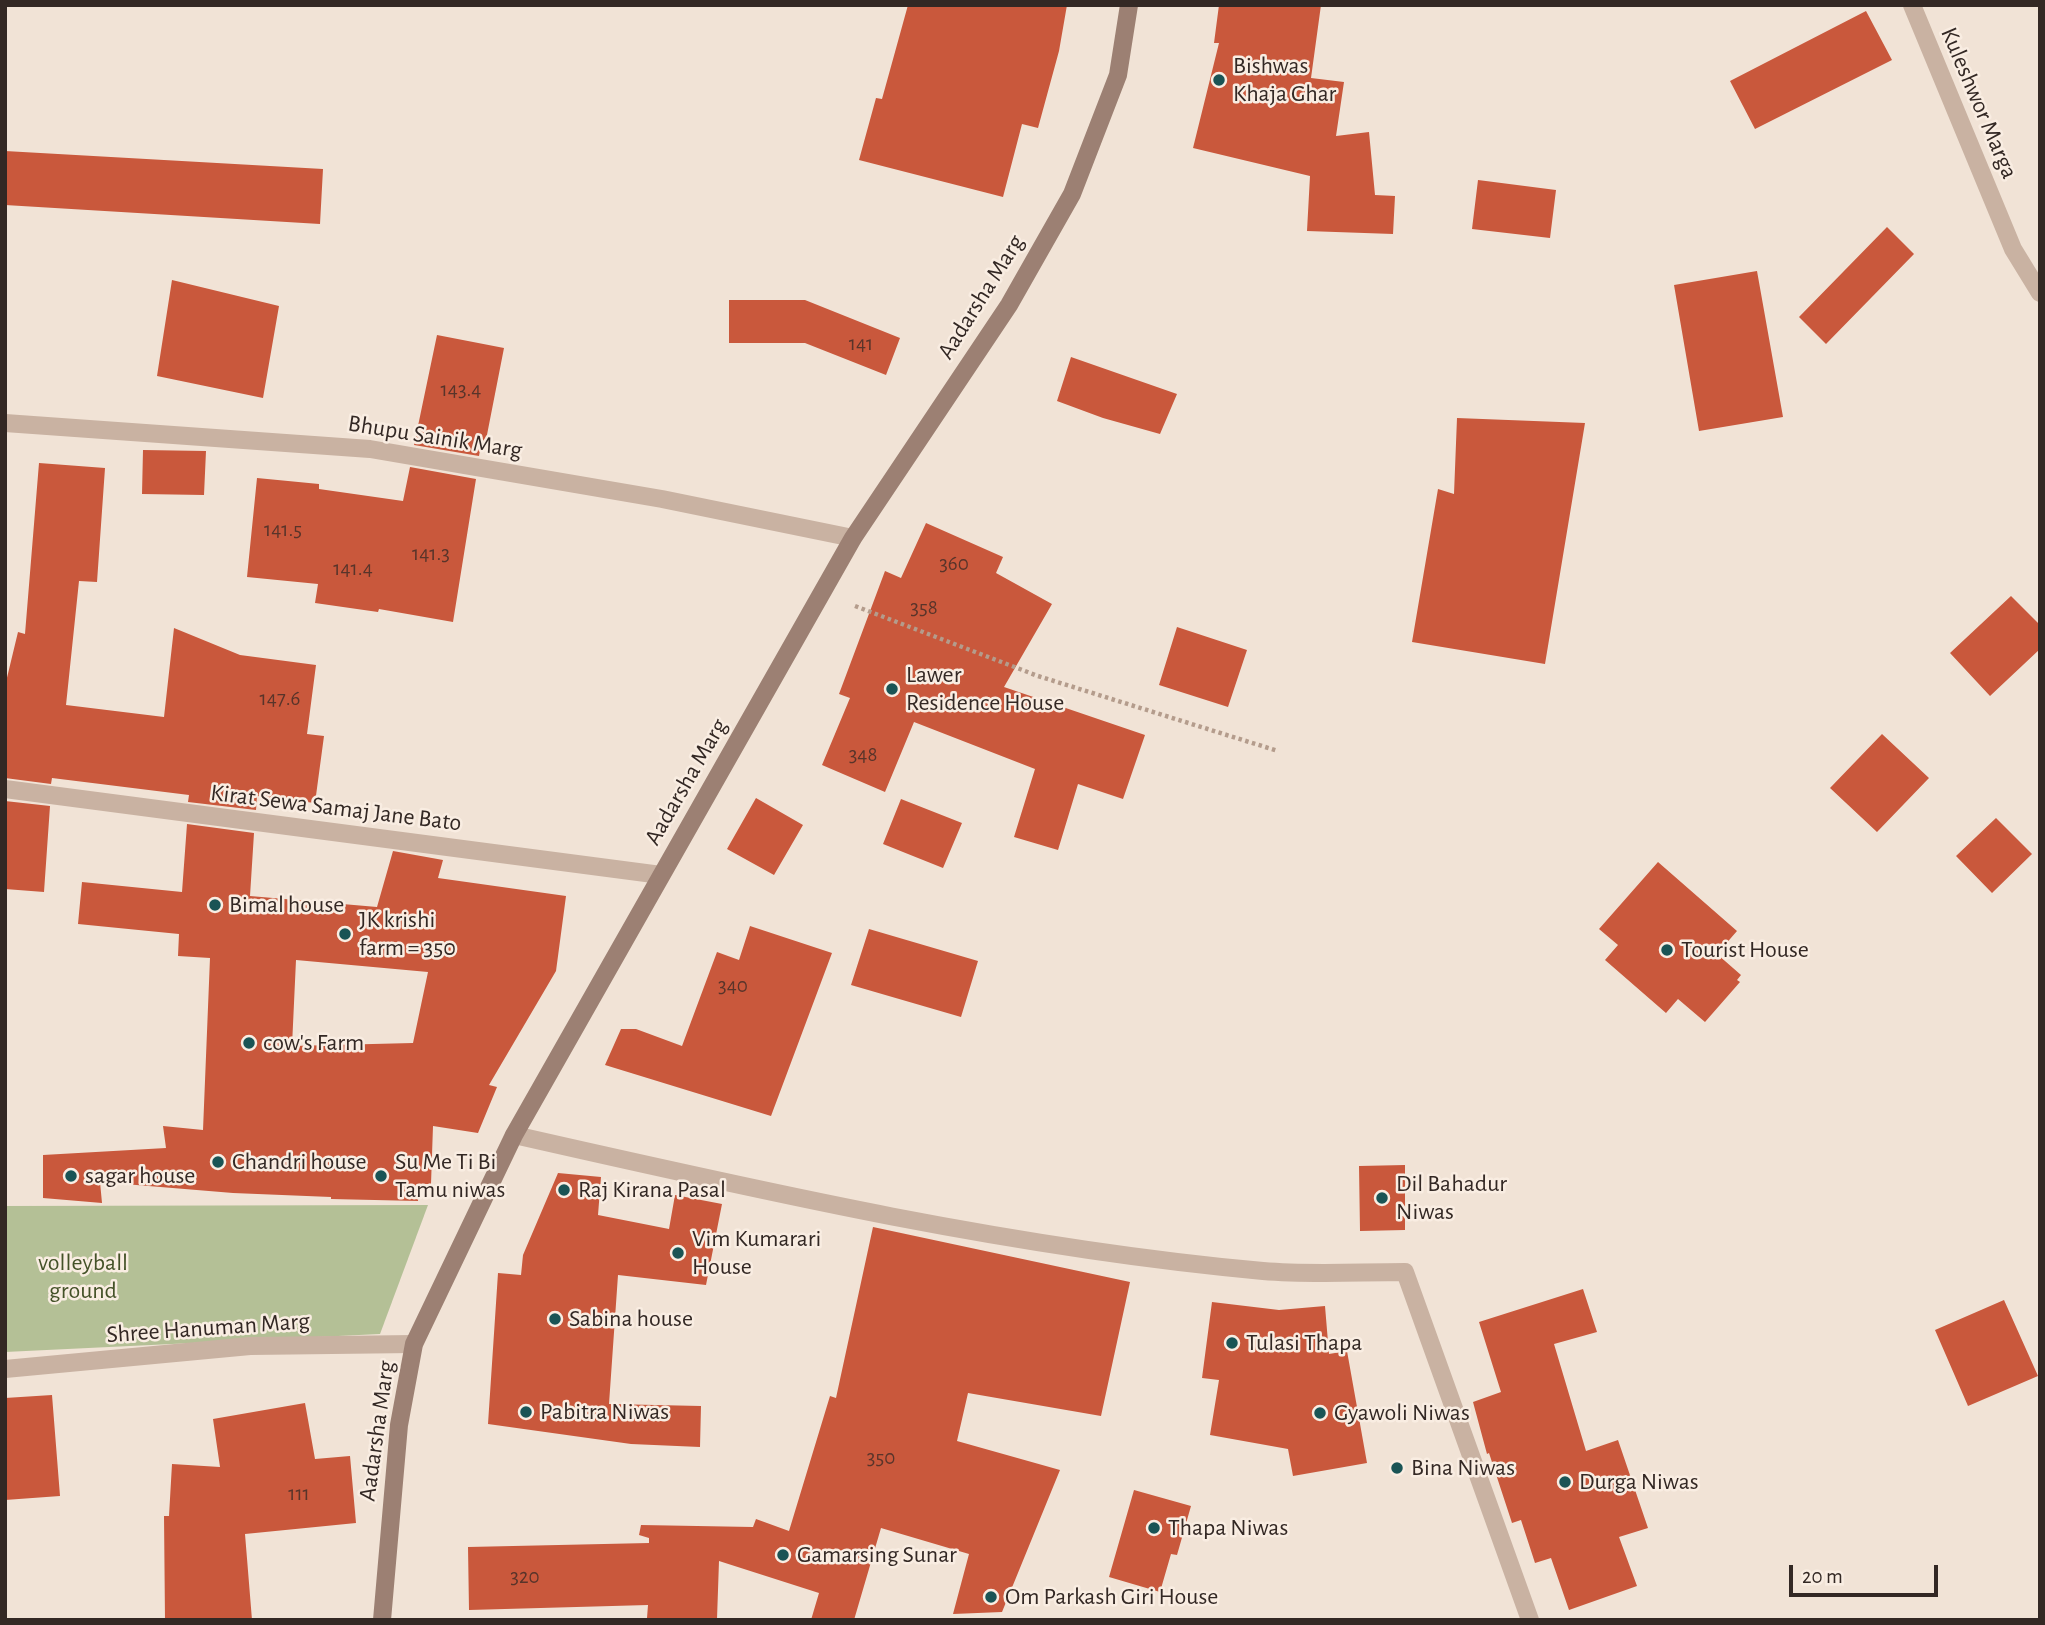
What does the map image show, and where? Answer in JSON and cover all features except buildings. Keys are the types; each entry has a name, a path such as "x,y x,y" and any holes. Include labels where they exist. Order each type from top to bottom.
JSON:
{"main road":[{"name":"Aadarsha Marg","path":"382,1620 398,1425 414,1344 514,1135 853,538 1009,305 1072,194 1118,75 1129,5"}],"street":[{"name":"Kuleshwor Marga","path":"1912,5 2013,249 2040,293"},
{"name":"Bhupu Sainik Marg","path":"5,423 370,449 662,499 853,538"},
{"name":"Kirat Sewa Samaj Jane Bato","path":"5,789 661,875"},
{"path":"514,1135 703,1178 1031,1242 1265,1271 1405,1272 1530,1620"},
{"name":"Shree Hanuman Marg","path":"5,1369 250,1346 414,1344"}],"path":[{"path":"822,593 1038,676 1278,751"}],"green space":[{"name":"volleyball ground","path":"428,1205 380,1334 5,1352 5,1206"}],"place":[{"name":"Bishwas Khaja Ghar","path":"1219,80"},
{"name":"Lawer Residence House","path":"892,689"},
{"name":"Bimal house","path":"215,905"},
{"name":"JK krishi farm = 350","path":"345,934"},
{"name":"Tourist House","path":"1667,950"},
{"name":"cow's Farm","path":"249,1043"},
{"name":"Chandri house","path":"218,1162"},
{"name":"sagar house","path":"71,1176"},
{"name":"Su Me Ti Bi Tamu niwas","path":"381,1176"},
{"name":"Raj Kirana Pasal","path":"564,1190"},
{"name":"Dil Bahadur Niwas","path":"1382,1198"},
{"name":"Vim Kumarari House","path":"678,1253"},
{"name":"Sabina house","path":"555,1319"},
{"name":"Tulasi Thapa","path":"1232,1343"},
{"name":"Pabitra Niwas","path":"526,1412"},
{"name":"Gyawoli Niwas","path":"1320,1413"},
{"name":"Bina Niwas","path":"1397,1468"},
{"name":"Durga Niwas","path":"1565,1482"},
{"name":"Thapa Niwas","path":"1154,1528"},
{"name":"Gamarsing Sunar","path":"783,1555"},
{"name":"Om Parkash Giri House","path":"991,1597"}]}
